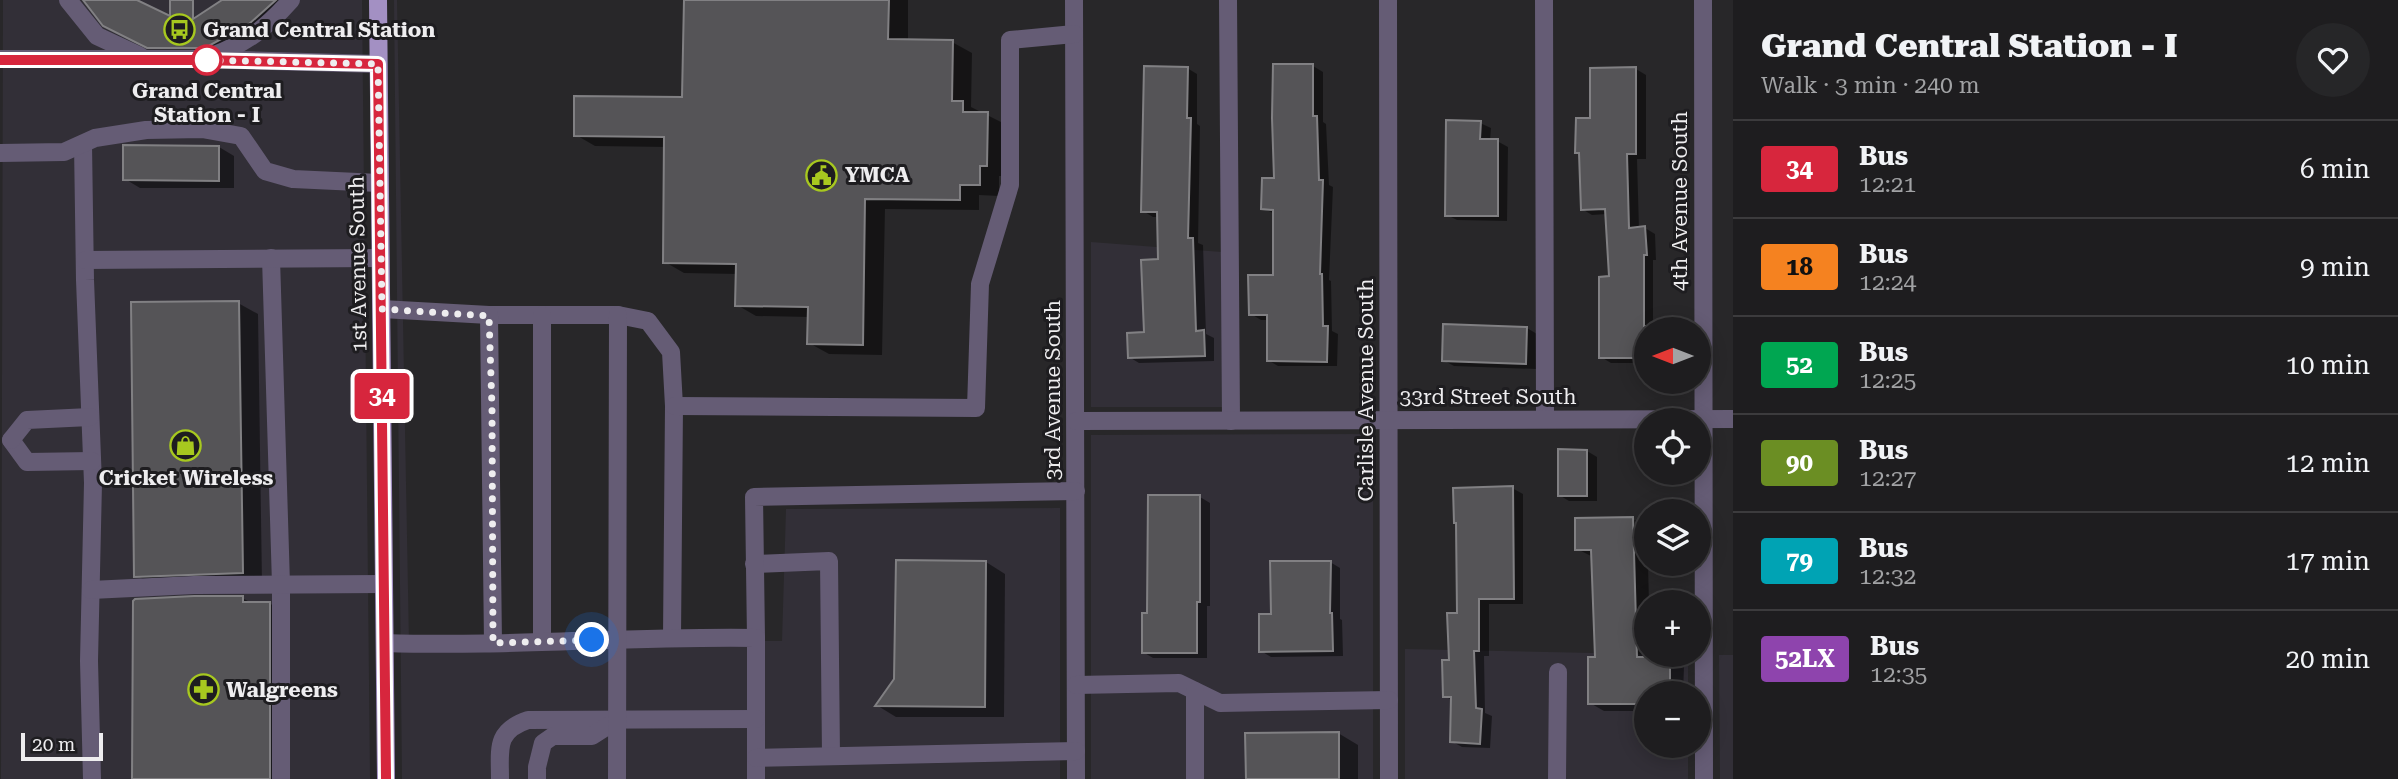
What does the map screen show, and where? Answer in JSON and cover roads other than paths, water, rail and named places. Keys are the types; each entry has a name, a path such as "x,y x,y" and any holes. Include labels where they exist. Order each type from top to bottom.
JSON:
{"main road":[{"name":"1st Avenue South","path":"378,0 386,779"}],"street":[{"path":"68,0 97,36 147,60"},
{"path":"201,60 233,48 268,25 291,0"},
{"name":"3rd Avenue South","path":"1074,0 1076,779"},
{"path":"1228,0 1231,421"},
{"name":"Carlisle Avenue South","path":"1388,0 1389,779"},
{"path":"1544,0 1545,419"},
{"name":"4th Avenue South","path":"1703,0 1703,408"},
{"path":"674,406 976,408 980,284 1010,185 1010,40 1074,34"},
{"path":"0,60 201,60 378,64"},
{"path":"0,153 64,152 95,138 146,130 202,129 241,136 265,171 293,179 379,183"},
{"path":"83,144 92,461 92,779"},
{"path":"271,258 281,584 281,779"},
{"path":"85,261 380,258"},
{"path":"382,309 489,316 618,315 648,321 671,352 674,406 672,636"},
{"path":"542,315 542,641"},
{"path":"617,779 618,315"},
{"path":"489,316 493,643"},
{"path":"90,417 27,420 6,440 27,462 92,461"},
{"name":"33rd Street South","path":"1076,421 1634,419"},
{"name":"33rd Street South","path":"1711,419 1733,419"},
{"name":"4th Avenue South","path":"1703,485 1704,779"},
{"path":"756,779 754,497 1076,491"},
{"path":"754,564 829,561 831,756"},
{"path":"91,590 194,585 384,584"},
{"path":"384,643 493,643 672,636 756,638"},
{"path":"1557,779 1558,672"},
{"path":"1076,685 1179,683 1220,703 1389,699"},
{"path":"1195,691 1195,779"},
{"path":"500,779 500,746 505,732 515,724 528,720 756,719"},
{"path":"537,779 543,743 553,736 592,736 617,720"},
{"path":"756,758 1076,751"}],"place":[{"name":"Grand Central Station","path":"180,30"},
{"name":"Grand Central Station - I","path":"207,60"},
{"name":"YMCA","path":"822,175"},
{"name":"Cricket Wireless","path":"186,446"},
{"name":"Walgreens","path":"203,690"}]}
